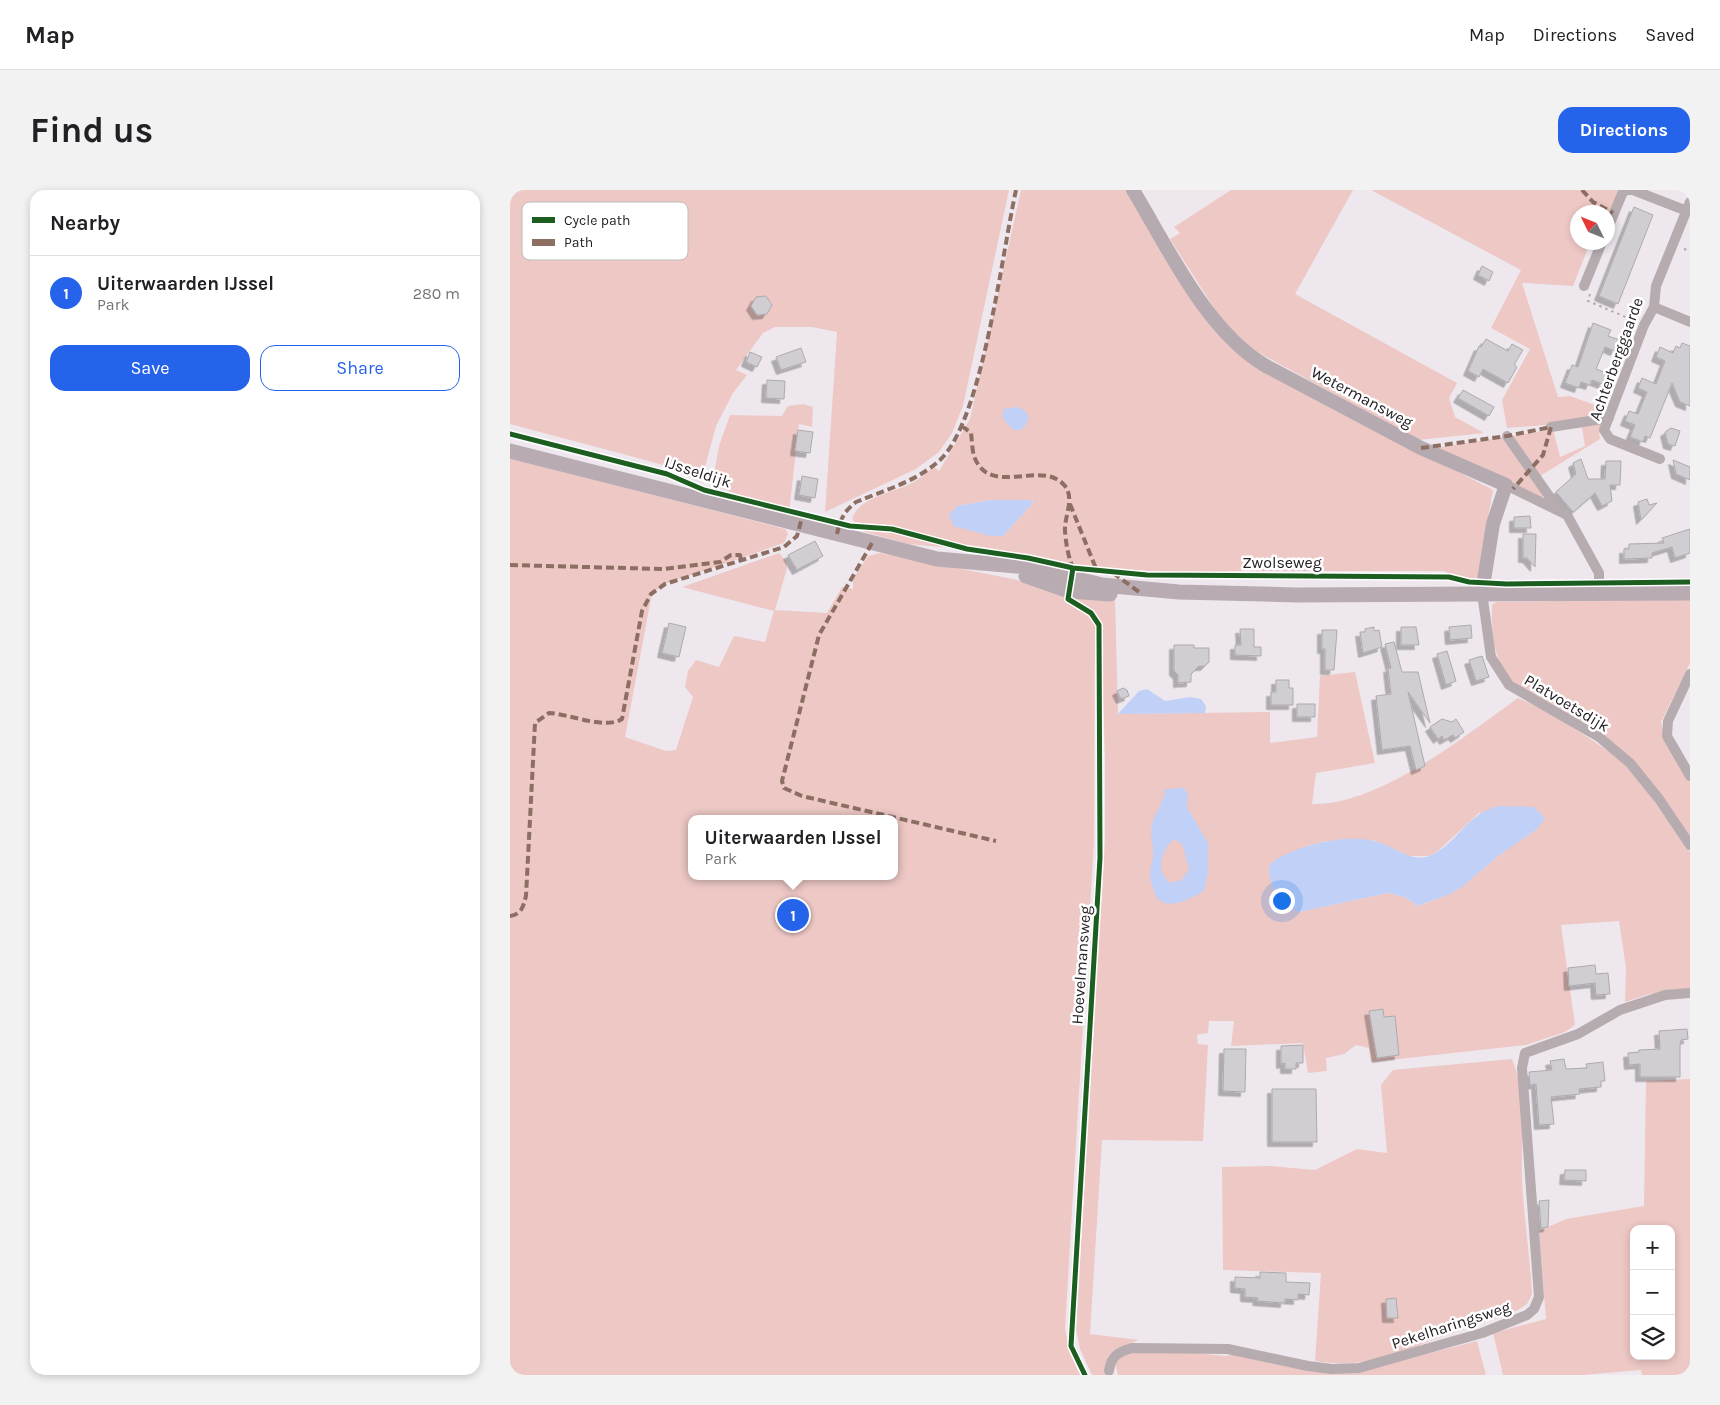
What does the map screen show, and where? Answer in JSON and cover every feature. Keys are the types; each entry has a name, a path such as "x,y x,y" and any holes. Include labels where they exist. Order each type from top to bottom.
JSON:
{"main road":[{"name":"IJsseldijk","path":"510,451 872,543"},
{"name":"Zwolseweg","path":"872,543 1028,577 1060,588 1087,593 1179,592 1297,595 1690,593"}],"street":[{"name":"Wetermansweg","path":"1133,190 1208,311 1227,336 1244,352 1421,448 1560,510 1567,515 1599,573 1599,593"},
{"name":"Achterberggaarde","path":"1615,211 1622,194 1626,190 1633,190 1688,206 1656,286 1654,307 1644,324 1604,430 1610,439 1660,459"},
{"path":"1584,286 1599,250"},
{"path":"1654,307 1690,322"},
{"path":"1551,427 1609,418"},
{"path":"1507,436 1560,510"},
{"path":"1482,593 1493,524 1506,485"},
{"name":"Platvoetsdijk","path":"1482,593 1491,657 1509,685 1599,737 1630,763 1659,799 1690,844"},
{"path":"1690,674 1668,721 1667,736 1690,776"},
{"name":"Pekelharingsweg","path":"1109,1371 1113,1358 1121,1351 1132,1348 1228,1349 1308,1366 1332,1369 1359,1368 1482,1333 1527,1315 1534,1309 1539,1297 1522,1068 1525,1053 1578,1034 1620,1010 1665,995 1690,993"}],"path":[{"path":"1584,286 1590,291 1588,300 1644,324"}],"shaded area":[{"path":"510,190 1009,190 963,406 952,433 939,452 916,469 825,512 837,332 812,327 775,327 763,333 736,370 747,375 733,393 716,426 701,482 660,464 510,424"},
{"path":"1021,190 1129,190 1214,328 1350,415 1493,490 1484,540 1480,578 1462,578 1443,571 1235,571 1206,573 1099,569 1012,553 908,544 865,532 856,525 852,518 856,511 868,501 912,483 934,466 939,471 970,419","holes":["991,500 1032,501 1033,503 1003,536 958,506"]},
{"path":"1231,190 1353,190 1295,294 1457,383 1449,398 1455,417 1484,433 1418,440 1254,350 1223,322 1170,239 1180,233 1174,227"},
{"path":"1371,190 1619,190 1613,205 1570,205 1570,250 1587,250 1573,286 1522,283 1558,397 1570,396 1606,409 1599,414 1574,421 1507,428 1502,400 1530,349 1491,328 1521,270"},
{"path":"803,404 813,407 812,427 799,424 789,513 712,485 719,446 730,415 782,416 788,406"},
{"path":"1600,424 1603,427 1599,433 1600,439 1540,476 1512,436 1553,429 1560,457 1585,446 1582,427"},
{"path":"1505,437 1544,494 1543,498 1435,448"},
{"path":"510,458 785,529 788,534 784,543 665,584 652,593 625,737 666,751 676,750 693,697 685,687 688,671 696,660 719,667 734,636 765,642 774,611 682,587 779,553 786,561 787,568 775,610 827,613 842,587 853,589 853,579 868,556 880,553 1043,585 1065,594 1067,601 1084,610 1095,623 1094,841 1065,1329 1070,1353 1080,1375 510,1375"},
{"path":"1070,595 1115,599 1118,714 1270,712 1270,743 1317,737 1320,676 1355,672 1375,763 1316,773 1312,804 1338,802 1365,794 1392,781 1447,749 1518,698 1550,712 1620,759 1647,791 1690,852 1690,989 1649,994 1625,1002 1626,968 1619,921 1561,925 1575,1025 1565,1032 1526,1045 1371,1062 1369,1048 1356,1045 1344,1054 1326,1058 1327,1071 1308,1073 1303,1043 1231,1046 1234,1021 1209,1021 1208,1033 1197,1035 1198,1044 1208,1045 1203,1141 1102,1140 1090,1334 1139,1340 1126,1345 1104,1370 1105,1375 1092,1375 1080,1349 1076,1329 1105,841 1105,758 1101,632 1097,616 1072,600","holes":["1479,813 1536,830 1502,853 1461,886 1418,906 1405,897 1388,893 1299,912 1275,891 1270,878 1272,862 1307,846 1327,841 1373,840 1409,856 1429,856 1438,851"]},
{"path":"1690,599 1690,663 1661,722 1663,732 1690,780 1690,839 1637,769 1511,680 1500,663 1494,644 1492,605 1496,602"},
{"path":"1512,1059 1521,1102 1522,1180 1532,1294 1527,1304 1509,1314 1380,1358 1350,1363 1315,1361 1321,1273 1223,1270 1222,1167 1270,1166 1315,1170 1357,1149 1387,1153 1381,1085 1393,1070"},
{"path":"1690,1079 1690,1375 1642,1375 1641,1370 1582,1375 1503,1375 1493,1333 1546,1319 1539,1231 1566,1219 1644,1206 1646,1081"},
{"path":"1477,1341 1486,1375 1118,1375 1115,1362 1126,1352 1185,1352 1225,1356 1242,1353 1286,1366 1321,1372 1399,1361"}],"water":[{"path":"1017,407 1025,412 1028,417 1027,423 1020,431 1012,429 1002,417 1004,409"},
{"path":"991,500 1030,500 1033,503 1003,536 991,536 953,526 949,514 958,506"},
{"path":"1147,689 1165,701 1190,697 1201,699 1206,706 1205,713 1118,714 1139,691"},
{"path":"1184,788 1188,795 1187,807 1208,843 1208,871 1204,891 1183,901 1168,904 1162,902 1157,897 1150,877 1153,854 1151,829 1162,803 1165,789","holes":["1174,839 1182,844 1189,869 1182,880 1170,883 1162,872 1161,861 1166,849"]},
{"path":"1499,806 1534,807 1545,818 1536,830 1498,856 1462,887 1452,893 1418,906 1405,897 1388,893 1299,912 1287,905 1277,894 1271,881 1269,867 1272,862 1295,851 1322,842 1363,839 1382,843 1415,857 1429,856 1447,845 1478,815"}],"building":[{"path":"1634,207 1653,215 1618,304 1599,296"},
{"path":"1482,266 1493,272 1489,281 1478,275"},
{"path":"766,296 772,305 767,314 757,315 751,306 756,297"},
{"path":"1593,323 1611,330 1608,336 1620,340 1615,351 1605,347 1596,369 1607,373 1603,384 1592,380 1590,385 1581,382 1579,388 1565,383 1572,365 1578,367"},
{"path":"1486,339 1508,351 1512,344 1523,350 1514,365 1517,367 1508,383 1483,369 1479,377 1468,371 1479,346 1481,347"},
{"path":"1682,343 1690,346 1690,406 1680,402 1672,383 1650,438 1645,436 1643,442 1630,437 1635,425 1625,421 1629,411 1638,414 1647,392 1638,388 1642,378 1656,384 1665,361 1656,357 1660,347 1673,353 1676,346 1680,348"},
{"path":"801,348 806,362 781,370 776,357"},
{"path":"750,352 762,357 757,367 746,362"},
{"path":"767,380 785,381 784,399 766,398"},
{"path":"1463,390 1494,407 1489,416 1458,398"},
{"path":"1671,428 1680,431 1675,446 1668,444 1665,432"},
{"path":"798,430 813,432 810,453 795,451"},
{"path":"1581,459 1588,479 1605,479 1606,461 1621,461 1620,485 1610,485 1612,501 1602,506 1595,493 1573,512 1556,492 1576,474 1573,463"},
{"path":"1673,460 1690,467 1690,480 1676,474"},
{"path":"802,476 818,479 815,498 799,495"},
{"path":"1647,499 1649,505 1657,503 1641,520 1638,502"},
{"path":"1530,516 1531,528 1514,528 1514,517"},
{"path":"1690,529 1690,553 1675,558 1672,547 1652,553 1652,558 1624,559 1624,549 1629,549 1629,544 1664,543 1662,538"},
{"path":"1523,534 1536,534 1535,567 1527,558 1523,558"},
{"path":"815,541 823,556 797,570 788,555"},
{"path":"669,623 686,627 679,657 662,653"},
{"path":"1471,625 1472,638 1450,640 1449,627"},
{"path":"1374,627 1374,631 1379,630 1382,647 1363,653 1360,632 1365,632 1365,629"},
{"path":"1401,627 1416,627 1419,645 1401,645"},
{"path":"1240,629 1254,629 1254,647 1261,647 1261,656 1235,655 1235,645 1241,645"},
{"path":"1322,630 1337,630 1334,670 1325,670 1325,649 1322,649"},
{"path":"1394,642 1402,672 1418,672 1430,723 1408,692 1425,766 1416,770 1410,746 1382,750 1376,696 1391,694 1388,668 1391,668 1385,644"},
{"path":"1174,645 1194,645 1194,648 1209,648 1209,662 1205,666 1199,666 1191,674 1191,682 1178,683 1178,675 1174,671"},
{"path":"1447,651 1456,681 1446,685 1437,654"},
{"path":"1482,656 1489,677 1476,681 1469,660"},
{"path":"1276,680 1289,680 1289,688 1293,688 1293,705 1271,705 1271,692 1276,692"},
{"path":"1123,688 1127,690 1129,696 1121,699 1117,691"},
{"path":"1297,704 1315,704 1315,717 1297,717"},
{"path":"1442,719 1452,722 1456,719 1464,732 1455,738 1453,735 1444,740 1442,736 1438,739 1430,727"},
{"path":"1595,965 1596,974 1608,973 1610,994 1596,995 1595,983 1569,986 1568,968"},
{"path":"1383,1009 1384,1017 1395,1016 1399,1055 1377,1058 1369,1011"},
{"path":"1687,1029 1688,1039 1681,1040 1680,1046 1680,1077 1640,1077 1640,1064 1629,1065 1628,1053 1639,1052 1639,1050 1660,1049 1659,1031"},
{"path":"1303,1045 1303,1063 1296,1063 1296,1069 1285,1069 1285,1063 1281,1064 1281,1046"},
{"path":"1224,1049 1246,1049 1245,1092 1223,1091"},
{"path":"1564,1059 1566,1069 1587,1068 1586,1064 1603,1062 1605,1081 1601,1081 1601,1087 1579,1089 1580,1094 1551,1097 1554,1124 1539,1125 1536,1084 1530,1085 1529,1072 1552,1070 1550,1061"},
{"path":"1272,1089 1316,1089 1317,1142 1272,1142"},
{"path":"1565,1170 1586,1170 1586,1181 1564,1180"},
{"path":"1549,1200 1548,1227 1541,1228 1539,1201"},
{"path":"1260,1272 1286,1273 1286,1282 1310,1283 1309,1295 1298,1294 1298,1300 1285,1299 1285,1303 1257,1301 1258,1298 1245,1297 1245,1289 1235,1288 1235,1277 1260,1278"},
{"path":"1396,1298 1398,1318 1387,1318 1386,1299"}],"marked path":[{"path":"837,534 843,516 856,502 912,479 932,467 941,459 956,438 968,408 989,332 1016,190"},
{"path":"1582,190 1598,205"},
{"path":"962,426 971,433 974,456 981,468 991,475 1004,477 1044,476 1055,478 1065,486 1069,497 1065,536 1073,568"},
{"path":"1421,448 1507,436 1551,427 1543,455 1513,489"},
{"path":"1070,504 1097,571"},
{"path":"510,916 520,912 526,896 535,723 549,713 606,723 622,719 642,611 651,594 665,584 784,547 797,536 803,514"},
{"path":"872,543 819,635 782,781 784,788 802,796 884,815"},
{"path":"510,565 663,569 720,562 731,555 740,555 741,560"},
{"path":"1113,573 1142,594"},
{"path":"898,818 996,841"}],"cycle path":[{"path":"510,434 667,474 704,490 850,526 892,529 967,549 1028,558 1073,568 1147,575 1449,577 1469,582 1507,584 1690,582"},
{"name":"Hoevelmansweg","path":"1073,568 1068,599 1091,613 1099,625 1100,858 1071,1346 1085,1375"}],"place":[{"name":"Uiterwaarden IJssel","path":"793,915"}]}
